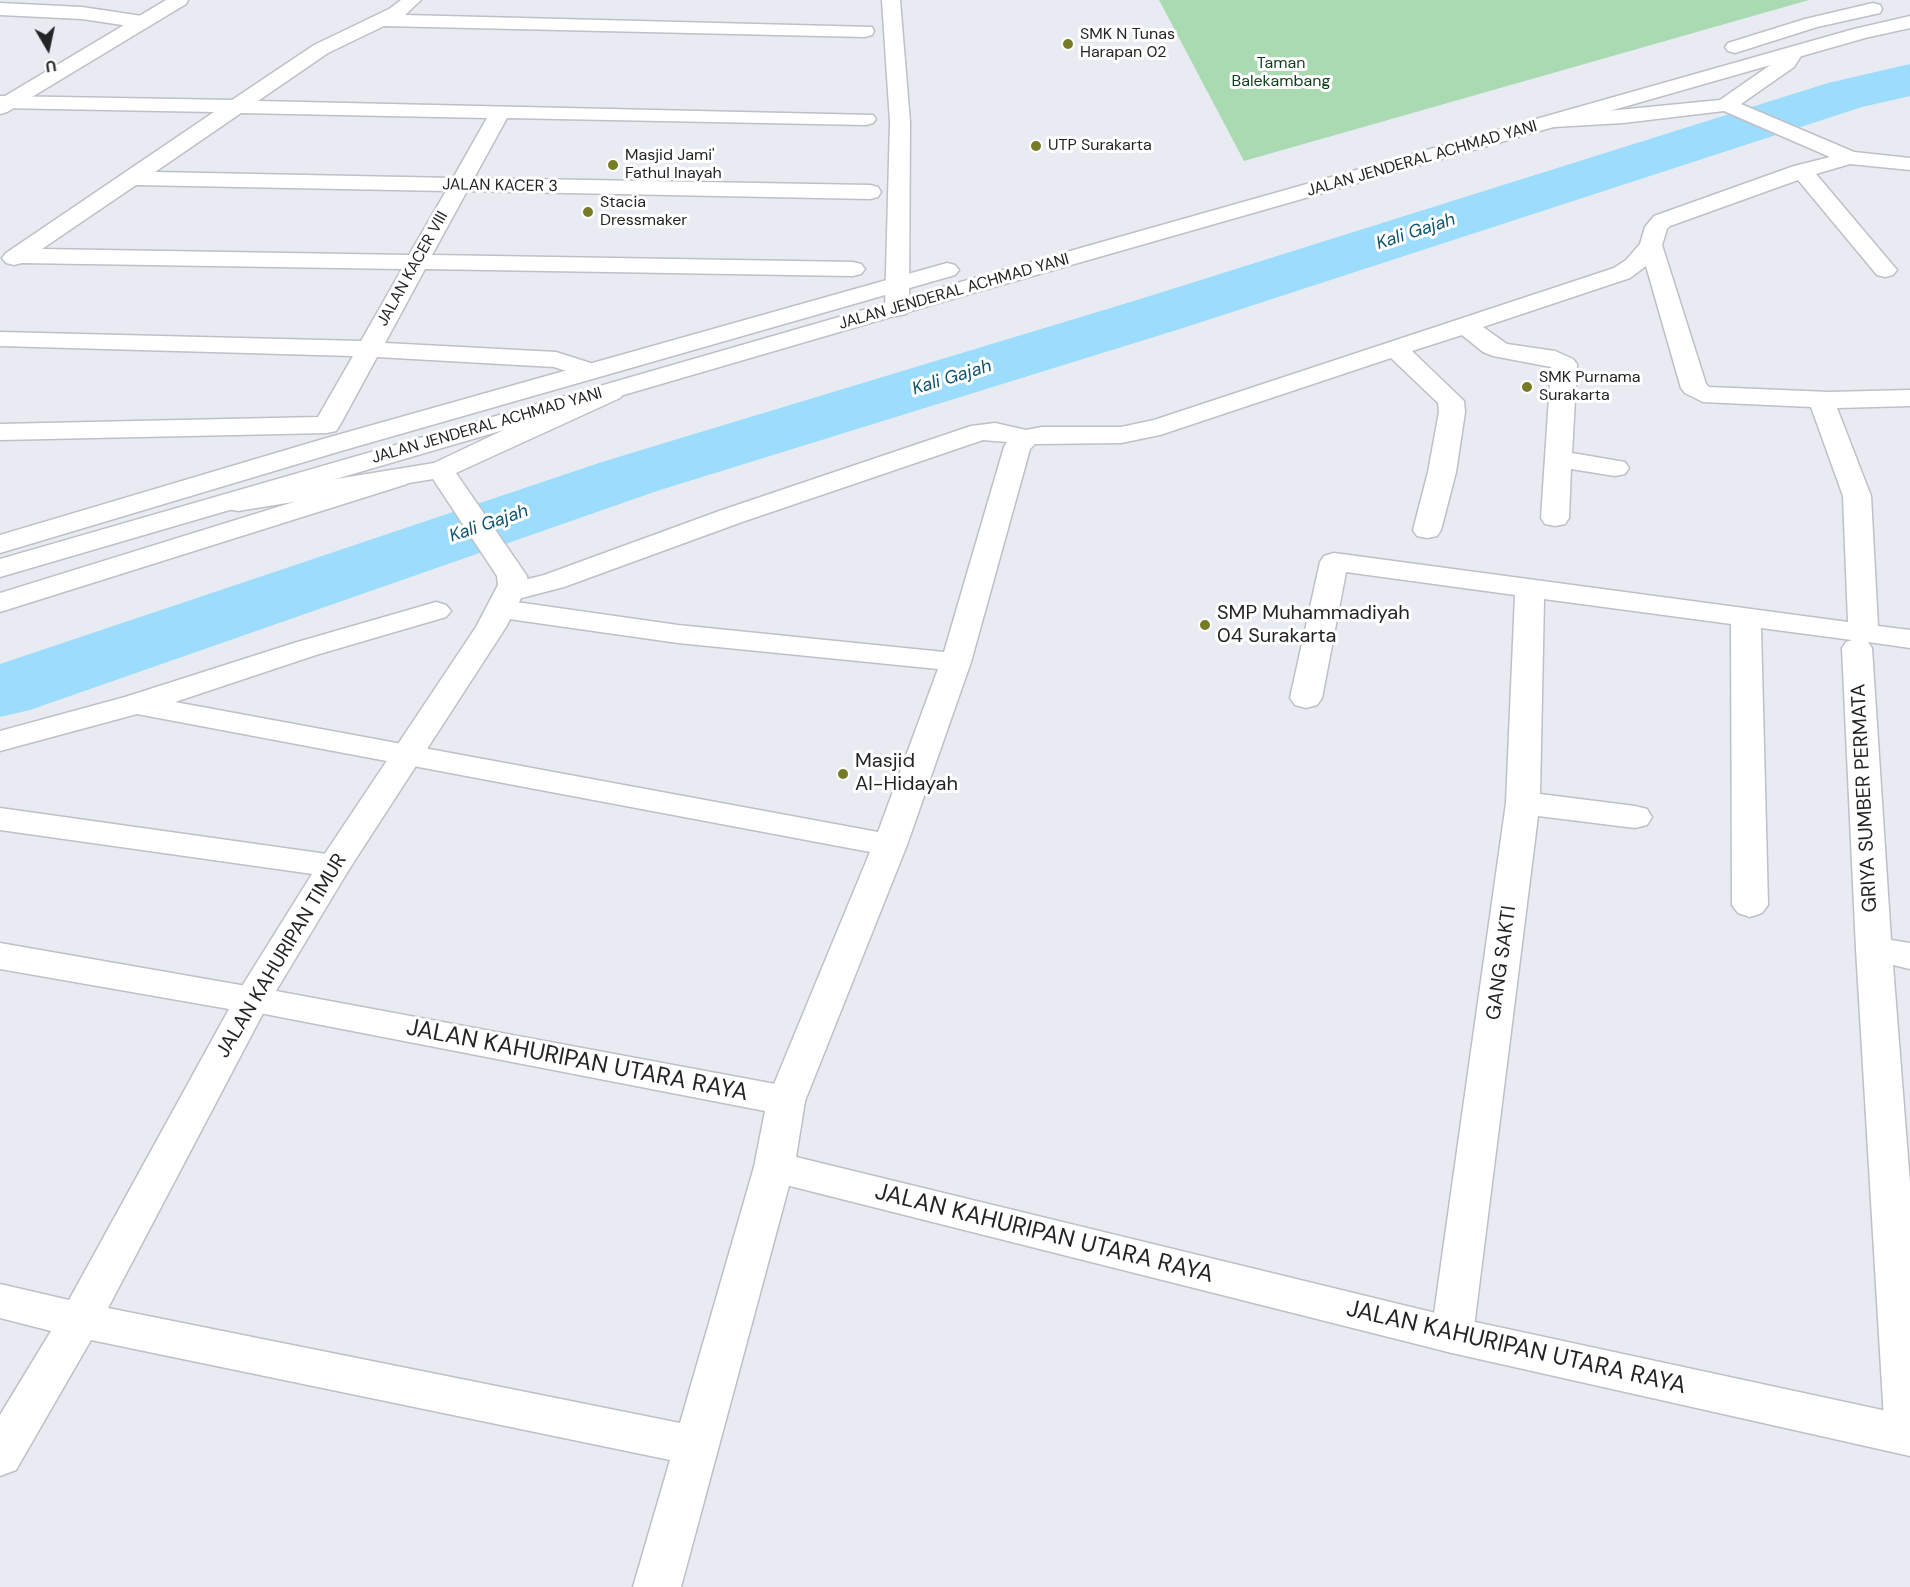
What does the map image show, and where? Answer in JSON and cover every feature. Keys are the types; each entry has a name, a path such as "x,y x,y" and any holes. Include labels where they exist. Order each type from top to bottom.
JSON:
{"street":[{"path":"3,104 180,0"},
{"path":"8,261 321,50 396,13 412,0"},
{"path":"891,0 900,122 897,309"},
{"name":"JALAN JENDERAL ACHMAD YANI","path":"0,544 329,435 591,371 1650,74 1812,23 1910,0"},
{"path":"0,9 82,13 142,22"},
{"path":"380,20 865,31"},
{"name":"JALAN JENDERAL ACHMAD YANI","path":"0,568 635,383 1793,53 1910,22"},
{"path":"1733,108 1787,63 1793,53"},
{"path":"3,104 238,105 866,119"},
{"path":"1554,121 1733,108 1838,154 1908,166"},
{"name":"JALAN KACER VIII","path":"329,435 368,349 500,112"},
{"path":"1500,116 1527,129"},
{"path":"508,593 554,581 732,516 980,432 994,431 1026,438 1042,435 1121,435 1142,432 1396,350 1622,273 1634,265 1651,245 1656,227 1662,220 1802,171 1838,154"},
{"path":"1802,171 1885,270"},
{"name":"JALAN KACER 3","path":"130,178 870,192"},
{"path":"1651,245 1694,388 1703,394 1821,400 1910,398"},
{"path":"8,261 417,262 853,268"},
{"path":"1466,326 1492,347 1502,351 1555,359 1564,364 1555,518"},
{"path":"0,339 368,349 556,360 591,371"},
{"path":"1396,350 1451,401 1452,412 1442,472 1427,530"},
{"path":"197,510 368,480 440,470 538,424 635,383"},
{"name":"GRIYA SUMBER PERMATA","path":"1821,400 1857,496 1860,640 1892,953 1909,1436"},
{"path":"0,432 329,435"},
{"path":"657,1587 774,1167 786,1101 890,845 956,662 1017,447 1026,438"},
{"path":"1559,459 1615,468"},
{"path":"440,470 463,504 508,593 678,634 956,662"},
{"path":"0,603 404,476"},
{"path":"1306,698 1334,562 1746,616 1860,640 1910,639"},
{"name":"GANG SAKTI","path":"1452,1335 1523,803 1530,589"},
{"name":"JALAN KAHURIPAN TIMUR","path":"0,1456 80,1320 252,1000 334,866 508,593"},
{"path":"0,741 136,704 305,649 436,611"},
{"path":"1746,616 1750,904"},
{"path":"136,704 890,845"},
{"path":"1523,803 1635,818"},
{"path":"0,819 334,866"},
{"name":"JALAN KAHURIPAN UTARA RAYA","path":"0,956 252,1000 786,1101"},
{"name":"JALAN KAHURIPAN UTARA RAYA","path":"774,1167 1452,1335 1909,1436"},
{"path":"0,1301 80,1320 696,1446"}],"green space":[{"name":"Taman Balekambang","path":"1159,0 1809,0 1244,161"}],"waterway":[{"name":"Kali Gajah","path":"0,692 631,476 1160,314 1847,94 1910,80"}],"place":[{"name":"SMK N Tunas Harapan 02","path":"1068,44"},
{"name":"UTP Surakarta","path":"1036,146"},
{"name":"Masjid Jami' Fathul Inayah","path":"613,165"},
{"name":"Stacia Dressmaker","path":"588,212"},
{"name":"SMK Purnama Surakarta","path":"1527,387"},
{"name":"SMP Muhammadiyah 04 Surakarta","path":"1205,625"},
{"name":"Masjid Al-Hidayah","path":"843,774"}]}
